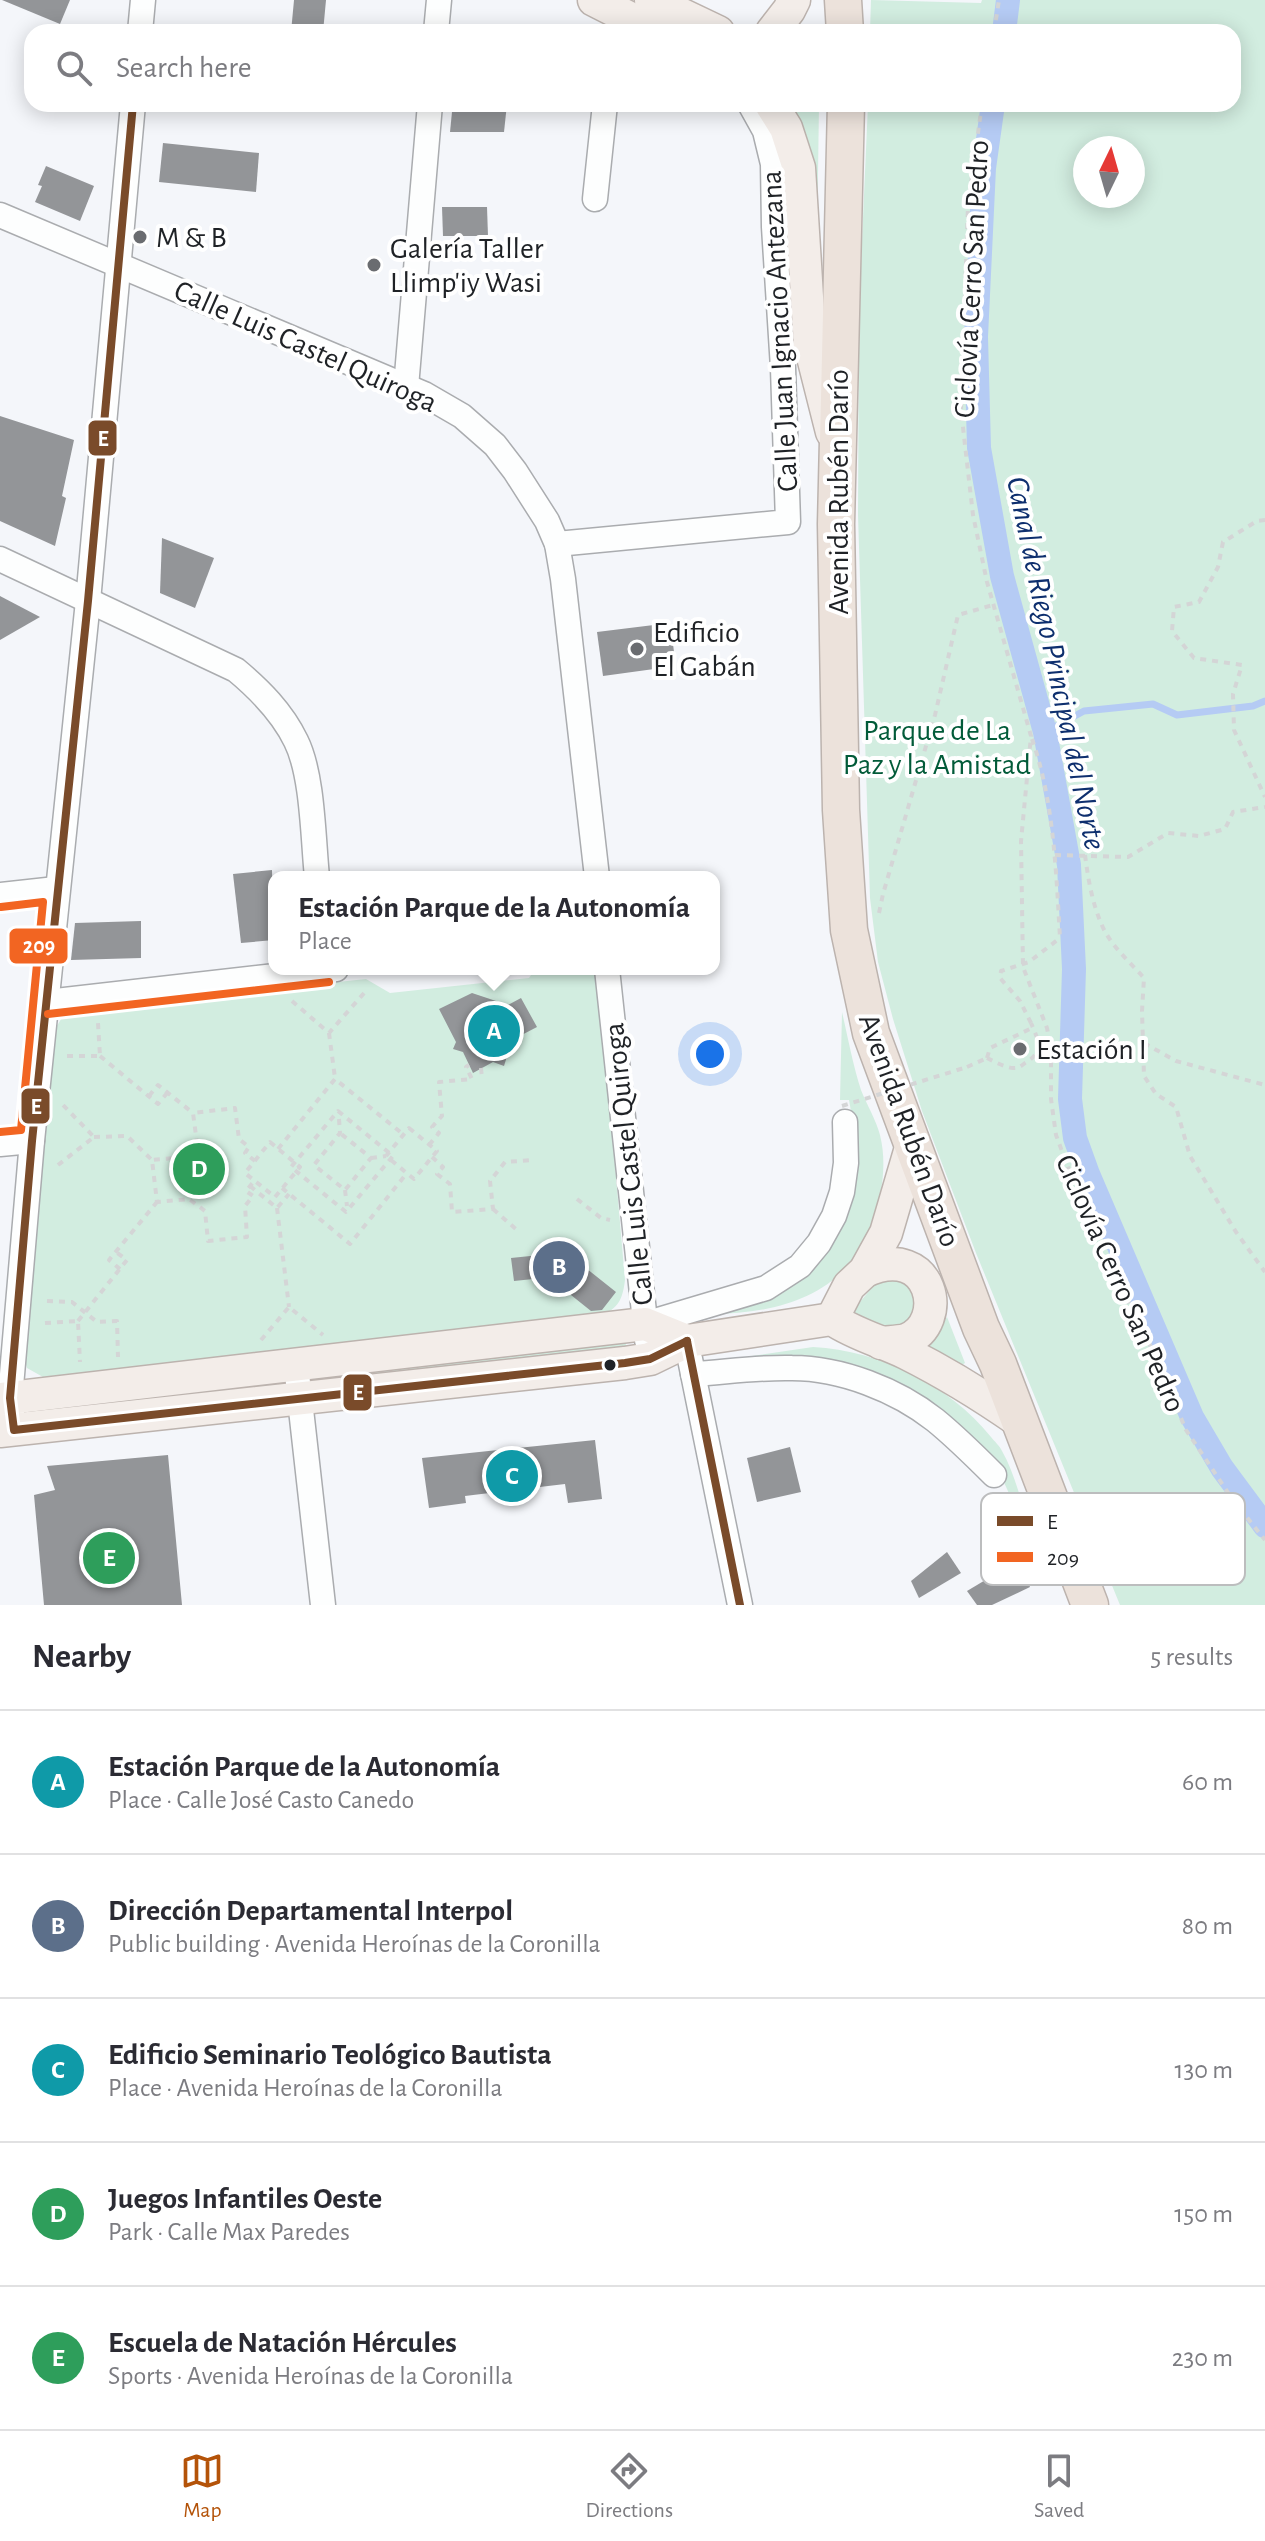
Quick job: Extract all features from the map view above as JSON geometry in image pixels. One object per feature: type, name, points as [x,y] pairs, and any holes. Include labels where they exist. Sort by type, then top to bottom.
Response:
[{"type":"highway","points":[[843,0],[844,24]]},
{"type":"highway","name":"Avenida Rubén Darío","points":[[846,112],[836,449],[841,810],[849,930],[871,1033],[981,1328],[1047,1493]]},
{"type":"highway","name":"Avenida Rubén Darío","points":[[1082,1585],[1090,1605]]},
{"type":"main road","points":[[651,0],[701,24]]},
{"type":"main road","points":[[778,24],[794,0]]},
{"type":"main road","points":[[607,14],[635,24]]},
{"type":"main road","points":[[776,112],[786,128],[799,168],[810,345],[836,449]]},
{"type":"main road","points":[[832,1319],[849,1286],[865,1271],[886,1233],[913,1141]]},
{"type":"main road","points":[[881,1343],[908,1339],[926,1322],[928,1291],[947,1233]]},
{"type":"main road","points":[[865,1271],[878,1265],[904,1264],[919,1273],[928,1291],[981,1328]]},
{"type":"main road","points":[[7,1431],[650,1359],[687,1341],[832,1319],[848,1330],[938,1370],[1019,1421]]},
{"type":"main road","points":[[5,1398],[645,1324],[687,1341]]},
{"type":"street","points":[[141,24],[143,0]]},
{"type":"street","points":[[437,24],[439,0]]},
{"type":"street","points":[[7,1431],[5,1398],[88,601],[132,112]]},
{"type":"street","points":[[406,387],[429,112]]},
{"type":"street","points":[[595,199],[604,112]]},
{"type":"street","name":"Calle Juan Ignacio Antezana","points":[[557,544],[788,522],[773,164],[765,131],[754,112]]},
{"type":"street","name":"Calle Luis Castel Quiroga","points":[[0,215],[424,394],[462,416],[495,445],[535,500],[557,544],[596,871]]},
{"type":"street","points":[[0,559],[236,670],[263,692],[297,743],[306,774],[316,871]]},
{"type":"street","points":[[0,895],[56,889]]},
{"type":"street","points":[[47,1002],[277,975]]},
{"type":"street","name":"Calle Luis Castel Quiroga","points":[[608,975],[650,1359]]},
{"type":"street","points":[[645,1324],[766,1288],[800,1266],[819,1243],[834,1216],[842,1192],[846,1163],[844,1114]]},
{"type":"street","points":[[0,1144],[32,1141]]},
{"type":"street","points":[[687,1341],[740,1605]]},
{"type":"street","points":[[296,1365],[323,1605]]},
{"type":"street","points":[[693,1374],[793,1368],[822,1371],[882,1389],[933,1418],[994,1475]]},
{"type":"path","points":[[995,24],[999,0]]},
{"type":"path","name":"Ciclovía Cerro San Pedro","points":[[981,112],[968,205],[961,410],[973,515],[993,605],[1031,736],[1021,841],[1023,967],[1047,1028],[1056,1135],[1088,1221],[1152,1349],[1186,1430],[1228,1493]]},
{"type":"path","points":[[1265,520],[1257,521],[1223,542],[1218,567],[1199,602],[1174,607],[1172,631],[1194,658],[1242,665],[1233,694],[1234,730],[1265,797]]},
{"type":"path","points":[[849,930],[877,923],[935,715],[958,615],[993,605]]},
{"type":"path","points":[[844,1114],[987,1058],[1012,1068],[1019,1067],[1039,1052],[1038,1038],[1020,1001],[1000,978],[1001,971],[1029,962],[1060,938],[1055,855],[1041,764],[1031,736]]},
{"type":"path","points":[[1055,855],[1128,857],[1168,833],[1199,836],[1225,829],[1233,812],[1265,807]]},
{"type":"path","points":[[1085,855],[1101,924],[1144,978],[1144,1076],[1156,1094],[1176,1107],[1190,1156],[1236,1232],[1265,1272]]},
{"type":"path","points":[[329,1033],[365,992]]},
{"type":"path","points":[[292,1001],[329,1033],[335,1079],[404,1135]]},
{"type":"path","points":[[98,1023],[100,1056]]},
{"type":"path","points":[[987,1058],[990,1048],[1032,1025]]},
{"type":"path","points":[[1144,1043],[1176,1061],[1265,1085]]},
{"type":"path","points":[[67,1056],[100,1056],[158,1104],[168,1092]]},
{"type":"path","points":[[429,1145],[439,1133],[432,1127],[442,1116],[439,1082],[472,1079],[466,1067],[469,1065]]},
{"type":"path","points":[[481,1068],[482,1078]]},
{"type":"path","points":[[278,1149],[335,1079]]},
{"type":"path","points":[[149,1096],[158,1085],[193,1113],[197,1143],[184,1157],[152,1160]]},
{"type":"path","points":[[63,1105],[94,1137]]},
{"type":"path","points":[[193,1113],[235,1108],[239,1139],[249,1147],[245,1153],[255,1161]]},
{"type":"path","points":[[429,1145],[409,1128],[404,1135],[388,1156],[346,1212],[297,1167],[278,1149],[270,1142],[245,1173],[275,1197],[282,1188],[297,1167],[338,1111],[388,1156],[414,1179],[437,1151],[429,1145]]},
{"type":"path","points":[[297,1167],[314,1165],[340,1133],[339,1119]]},
{"type":"path","points":[[340,1133],[371,1158]]},
{"type":"path","points":[[58,1165],[94,1137],[127,1136],[152,1160],[157,1202]]},
{"type":"path","points":[[345,1190],[371,1158],[388,1156]]},
{"type":"path","points":[[432,1157],[443,1167],[437,1174],[450,1184],[452,1212],[493,1209]]},
{"type":"path","points":[[518,1231],[493,1209],[490,1181],[505,1162],[533,1160]]},
{"type":"path","points":[[314,1165],[345,1190],[347,1206]]},
{"type":"path","points":[[282,1188],[350,1244],[407,1173]]},
{"type":"path","points":[[120,1269],[109,1260],[157,1202],[189,1199],[205,1211],[208,1241],[247,1237],[245,1206],[253,1196],[246,1191],[255,1180]]},
{"type":"path","points":[[250,1186],[277,1208],[289,1307],[323,1335]]},
{"type":"path","points":[[277,1208],[289,1194]]},
{"type":"path","points":[[577,1199],[601,1218],[616,1222]]},
{"type":"path","points":[[80,1362],[78,1321],[127,1260],[116,1252]]},
{"type":"path","points":[[47,1301],[72,1302],[97,1322],[117,1321],[118,1358]]},
{"type":"path","points":[[259,1342],[289,1307]]},
{"type":"path","points":[[45,1323],[78,1321]]},
{"type":"path","name":"Ciclovía Cerro San Pedro","points":[[1245,1514],[1265,1540]]},
{"type":"green space","name":"Parque de La Paz y la Amistad","points":[[871,0],[981,3],[982,0],[1265,0],[1265,1605],[1120,1605],[1112,1585],[1245,1585],[1245,1493],[1074,1493],[922,1111],[878,962],[870,898],[858,515],[859,310],[868,112],[1241,112],[1241,24],[870,24]]},
{"type":"green space","points":[[785,112],[819,112],[816,314]]},
{"type":"green space","points":[[531,975],[596,975],[599,982],[625,1280],[622,1296],[614,1308],[604,1314],[43,1377],[27,1368],[23,1355],[55,1029],[63,1016],[70,1011],[366,979],[390,993],[529,978]]},
{"type":"green space","points":[[842,1012],[858,1081],[878,1129],[883,1150],[881,1188],[872,1227],[858,1253],[841,1274],[819,1290],[767,1309],[707,1314],[766,1298],[797,1282],[824,1254],[840,1229],[854,1194],[857,1159],[849,1100],[840,1100]]},
{"type":"green space","points":[[881,1277],[918,1284],[911,1324],[889,1328],[857,1318],[854,1309]]},
{"type":"green space","points":[[947,1317],[965,1363],[960,1366],[923,1346],[937,1334]]},
{"type":"green space","points":[[625,1340],[627,1351],[314,1384],[313,1374]]},
{"type":"green space","points":[[813,1347],[863,1355],[911,1374],[934,1386],[974,1418],[1001,1449],[1019,1493],[1009,1493],[1002,1478],[893,1385],[726,1364],[738,1358]]},
{"type":"building","points":[[2,0],[70,0],[60,24]]},
{"type":"building","points":[[294,0],[326,0],[324,24],[292,24]]},
{"type":"building","points":[[452,112],[506,112],[504,132],[450,132]]},
{"type":"building","points":[[163,143],[259,153],[256,192],[159,182]]},
{"type":"building","points":[[46,166],[94,186],[80,221],[35,202]]},
{"type":"building","points":[[442,207],[487,207],[488,236],[443,236]]},
{"type":"building","points":[[0,416],[74,440],[55,546],[0,521]]},
{"type":"building","points":[[162,538],[214,558],[195,608],[160,593]]},
{"type":"building","points":[[0,596],[40,617],[0,640]]},
{"type":"building","name":"Edificio El Gabán","points":[[670,623],[676,666],[603,676],[597,632]]},
{"type":"building","points":[[272,870],[268,871],[268,941],[241,943],[233,874]]},
{"type":"building","points":[[141,921],[141,958],[71,960],[75,923]]},
{"type":"building","points":[[472,993],[508,1005],[521,998],[537,1027],[512,1040],[504,1066],[493,1062],[473,1073],[463,1052],[453,1049],[456,1042],[439,1009]]},
{"type":"building","points":[[575,1242],[577,1261],[616,1292],[602,1310],[591,1311],[556,1283],[544,1285],[543,1278],[514,1281],[511,1258],[540,1255],[539,1247]]},
{"type":"building","points":[[595,1440],[602,1499],[568,1503],[565,1484],[465,1496],[466,1503],[429,1508],[422,1458]]},
{"type":"building","points":[[790,1447],[801,1492],[757,1502],[747,1458]]},
{"type":"building","points":[[168,1455],[182,1605],[44,1605],[34,1495],[55,1490],[47,1466]]},
{"type":"building","points":[[947,1552],[961,1573],[919,1598],[911,1581]]},
{"type":"building","points":[[981,1583],[1030,1587],[992,1605],[977,1605],[967,1591]]},
{"type":"waterway","name":"Canal de Riego Principal del Norte","points":[[1005,24],[1008,0]]},
{"type":"waterway","name":"Canal de Riego Principal del Norte","points":[[992,112],[984,168],[976,337],[979,448],[1002,576],[1045,732],[1069,865],[1074,969],[1070,1099],[1075,1138],[1192,1417],[1241,1493]]},
{"type":"waterway","points":[[1045,732],[1084,711],[1153,704],[1177,715],[1253,706],[1265,701]]},
{"type":"waterway","name":"Canal de Riego Principal del Norte","points":[[1245,1499],[1265,1526]]},
{"type":"transit line","name":"E","points":[[132,112],[88,601],[32,1141],[10,1398],[14,1430],[625,1363],[650,1359],[687,1341]]},
{"type":"transit line","name":"209","points":[[0,1132],[21,1130],[43,902],[1,907]]},
{"type":"transit line","name":"209","points":[[48,1014],[329,982]]},
{"type":"transit line","name":"E","points":[[687,1341],[740,1605]]},
{"type":"place","name":"M & B","points":[[140,237]]},
{"type":"place","name":"Galería Taller Llimp'iy Wasi","points":[[374,265]]},
{"type":"place","name":"Edificio El Gabán","points":[[637,649]]},
{"type":"place","name":"Estación Parque de la Autonomía","points":[[494,1031]]},
{"type":"place","name":"Estación I","points":[[1020,1049]]},
{"type":"place","name":"Juegos Infantiles Oeste","points":[[199,1169]]},
{"type":"place","name":"Dirección Departamental Interpol","points":[[559,1267]]},
{"type":"place","name":"Edificio Seminario Teológico Bautista","points":[[512,1476]]},
{"type":"place","name":"Escuela de Natación Hércules","points":[[109,1558]]}]
